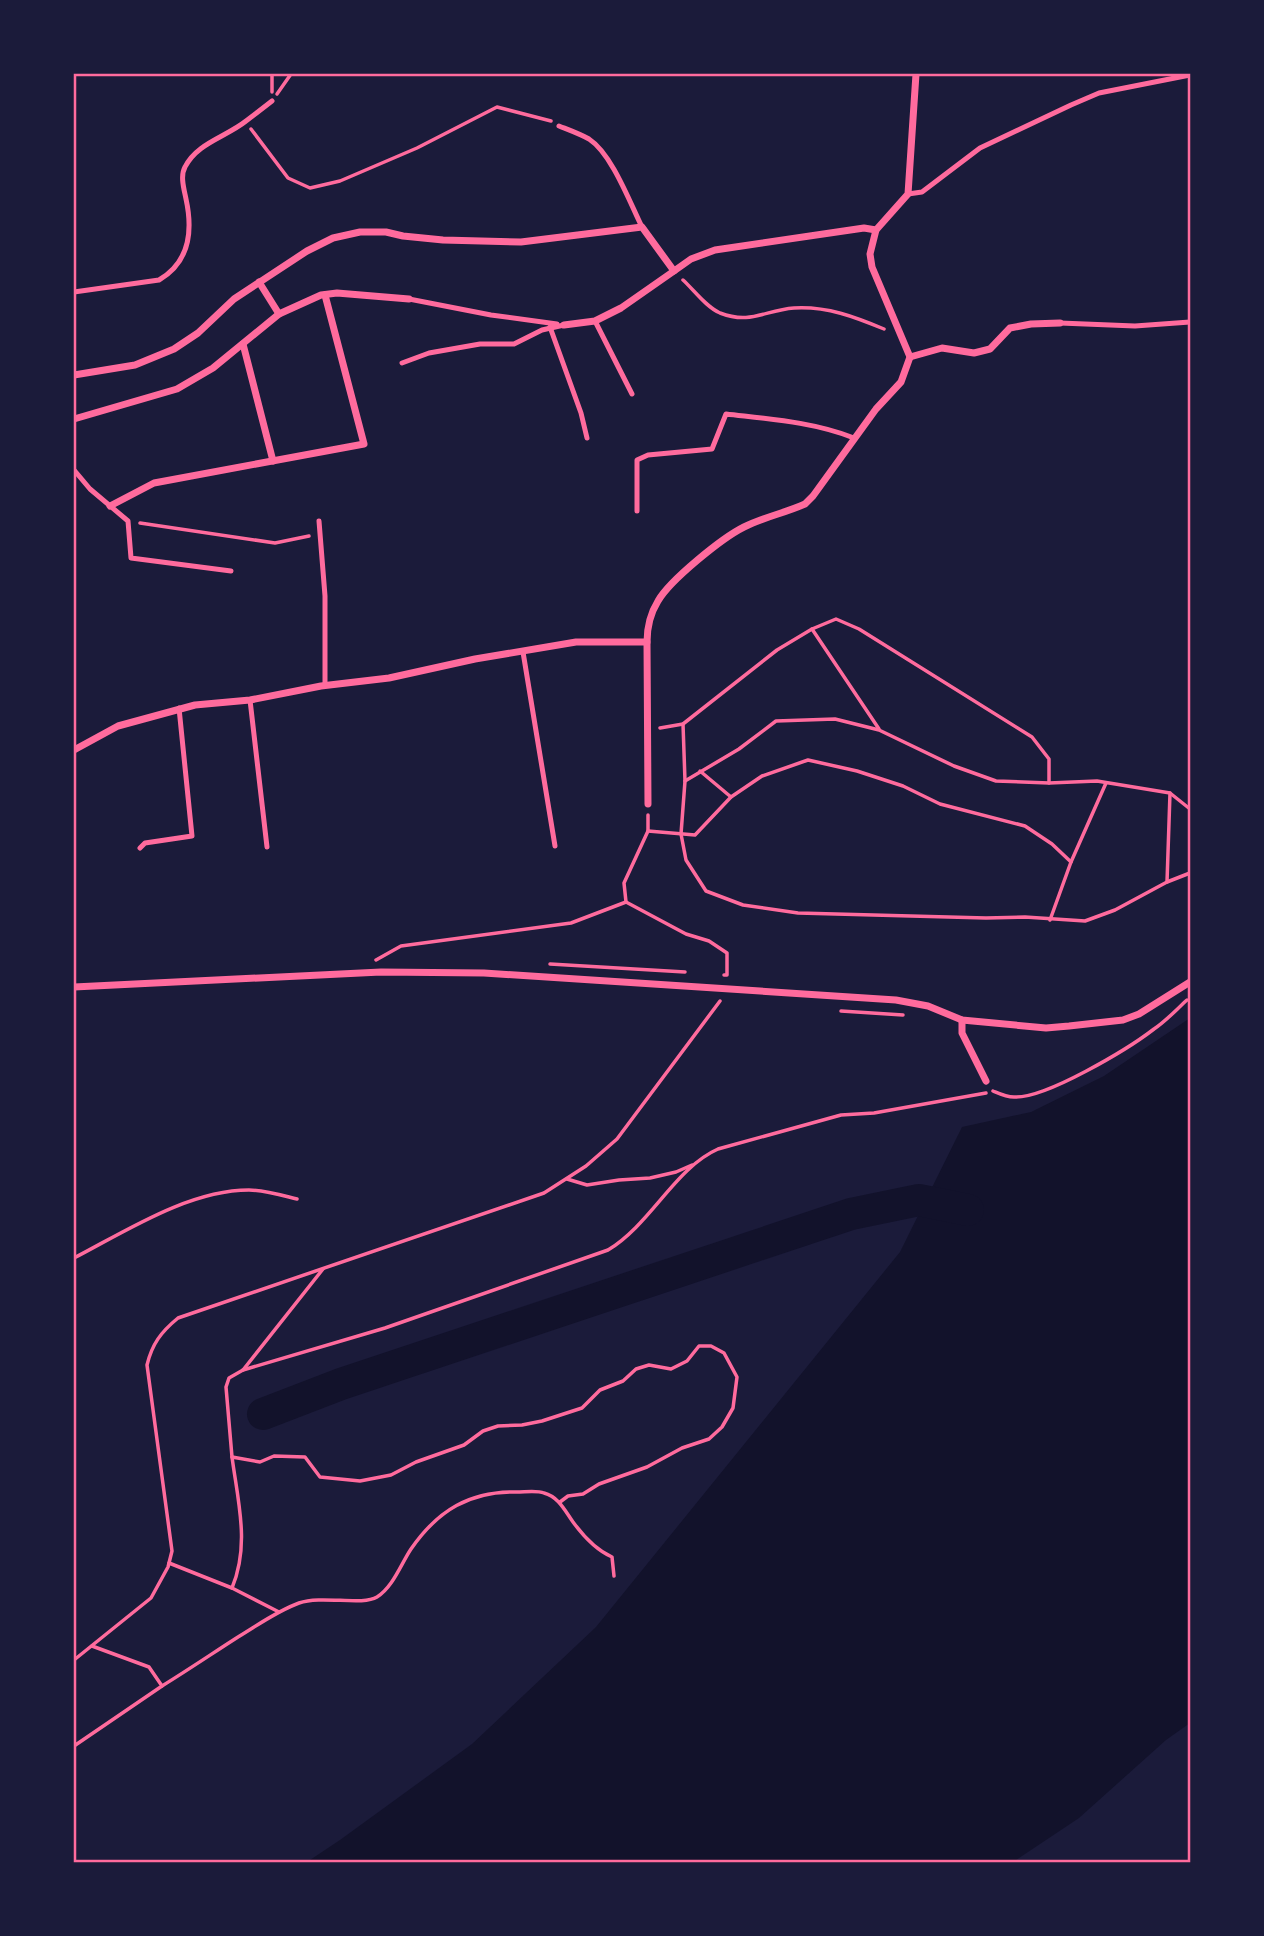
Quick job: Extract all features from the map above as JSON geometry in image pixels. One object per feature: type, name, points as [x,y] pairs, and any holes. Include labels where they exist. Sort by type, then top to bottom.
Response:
[{"type":"street","points":[[648,804],[647,628],[659,598],[697,562],[741,528],[805,504],[854,438],[901,382],[910,357],[872,267],[870,254],[876,230],[908,194],[916,74]]},
{"type":"street","points":[[74,375],[135,365],[174,349],[198,333],[234,299],[307,251],[333,238],[360,232],[443,240],[521,242],[642,227],[674,271]]},
{"type":"street","points":[[564,325],[596,321],[621,308],[691,259],[715,250],[864,228],[876,230]]},
{"type":"street","points":[[259,282],[279,314]]},
{"type":"street","points":[[74,419],[177,389],[213,368],[279,314],[325,295],[337,293],[408,299]]},
{"type":"street","points":[[110,506],[154,483],[364,444],[325,295]]},
{"type":"street","points":[[910,357],[942,348],[974,353],[990,349],[1010,328],[1060,323]]},
{"type":"street","points":[[243,344],[273,461]]},
{"type":"street","points":[[74,750],[118,726],[179,708],[250,700],[326,685],[389,678],[475,659],[576,642],[647,642]]},
{"type":"street","points":[[74,987],[361,973],[484,974],[896,1000],[928,1006],[962,1020],[1046,1028],[1123,1020],[1139,1014],[1191,982]]},
{"type":"street","points":[[962,1020],[962,1033],[986,1081]]},
{"type":"lane","points":[[908,194],[922,191],[980,148],[1099,93],[1191,75]]},
{"type":"lane","points":[[74,292],[140,284],[159,280],[169,274],[177,264],[189,237],[190,216],[182,175],[184,167],[203,146],[245,122],[272,101]]},
{"type":"lane","points":[[559,126],[590,140],[601,151],[615,172],[642,227]]},
{"type":"lane","points":[[408,299],[491,315],[564,325]]},
{"type":"lane","points":[[596,321],[632,394]]},
{"type":"lane","points":[[1060,323],[1135,326],[1191,322]]},
{"type":"lane","points":[[402,363],[429,353],[480,344],[514,344],[550,327],[564,325]]},
{"type":"lane","points":[[550,327],[581,413],[587,438]]},
{"type":"lane","points":[[637,511],[637,460],[648,455],[712,449],[726,414],[836,430],[854,438]]},
{"type":"lane","points":[[74,470],[90,489],[128,521],[131,558],[231,571]]},
{"type":"lane","points":[[319,522],[325,596],[326,685]]},
{"type":"lane","points":[[523,652],[555,846]]},
{"type":"lane","points":[[250,700],[267,847]]},
{"type":"lane","points":[[139,848],[145,843],[192,836],[179,708]]},
{"type":"path","points":[[272,74],[272,101]]},
{"type":"path","points":[[272,101],[291,74]]},
{"type":"path","points":[[245,122],[288,178],[310,188],[340,181],[417,148],[497,107],[559,126]]},
{"type":"path","points":[[674,271],[717,312],[741,319],[792,308],[820,309],[851,315],[902,337]]},
{"type":"path","points":[[128,521],[275,543],[320,534]]},
{"type":"path","points":[[648,730],[683,724],[776,650],[812,629],[836,619],[859,629],[1032,737],[1049,759],[1049,783]]},
{"type":"path","points":[[812,629],[879,730]]},
{"type":"path","points":[[685,780],[739,749],[776,721],[835,719],[879,730],[954,766],[996,781],[1106,783],[1170,793],[1191,809]]},
{"type":"path","points":[[683,724],[685,780],[681,834],[687,860],[706,891],[743,905],[798,913],[1025,917],[1085,921],[1115,910],[1167,882],[1191,873]]},
{"type":"path","points":[[648,831],[695,835],[731,797],[762,776],[808,760],[858,771],[903,786],[940,804],[1025,826],[1052,844],[1071,862]]},
{"type":"path","points":[[700,771],[731,797]]},
{"type":"path","points":[[1050,920],[1071,862],[1106,783]]},
{"type":"path","points":[[1167,882],[1170,793]]},
{"type":"path","points":[[626,902],[624,883],[648,831],[648,804]]},
{"type":"path","points":[[361,973],[376,960],[401,946],[571,923],[626,902],[686,934],[709,941],[727,953],[727,975]]},
{"type":"path","points":[[232,1588],[242,1553],[242,1523],[232,1457],[226,1387],[229,1378],[243,1370],[385,1328],[608,1251],[623,1241],[650,1214],[694,1164],[718,1149],[841,1115],[874,1113],[985,1094],[991,1089],[1001,1095],[1015,1098],[1040,1093],[1109,1059],[1142,1039],[1191,996]]},
{"type":"path","points":[[74,1660],[151,1598],[169,1563],[172,1550],[147,1366],[151,1349],[161,1332],[177,1318],[544,1193],[586,1166],[617,1139],[720,1001]]},
{"type":"path","points":[[566,1179],[587,1185],[650,1178],[676,1172],[694,1164]]},
{"type":"path","points":[[74,1258],[159,1214],[210,1194],[249,1190],[297,1199]]},
{"type":"path","points":[[243,1370],[324,1268]]},
{"type":"path","points":[[232,1457],[260,1462],[274,1456],[305,1457],[320,1477],[374,1480],[453,1450],[498,1426],[522,1426],[582,1408],[600,1390],[623,1381],[636,1369],[649,1365],[671,1369],[687,1361],[699,1346],[711,1346],[724,1353],[737,1377],[733,1408],[722,1427],[709,1440],[682,1448],[647,1467],[599,1484],[583,1494],[568,1496],[560,1502]]},
{"type":"path","points":[[74,1746],[278,1612],[302,1602],[315,1600],[375,1598],[383,1592],[412,1546],[439,1517],[457,1504],[478,1496],[497,1491],[544,1492],[560,1502],[572,1521],[599,1551],[612,1557],[614,1576]]},
{"type":"path","points":[[169,1563],[232,1588],[278,1612]]},
{"type":"path","points":[[91,1646],[149,1667],[162,1686]]},
{"type":"shaded area","points":[[1190,1018],[1190,1723],[1166,1740],[1079,1818],[1013,1862],[307,1862],[472,1744],[596,1627],[900,1252],[962,1127],[1031,1112],[1104,1076]]},
{"type":"waterway","points":[[263,1414],[341,1384],[851,1214],[919,1200],[968,1210]]}]
